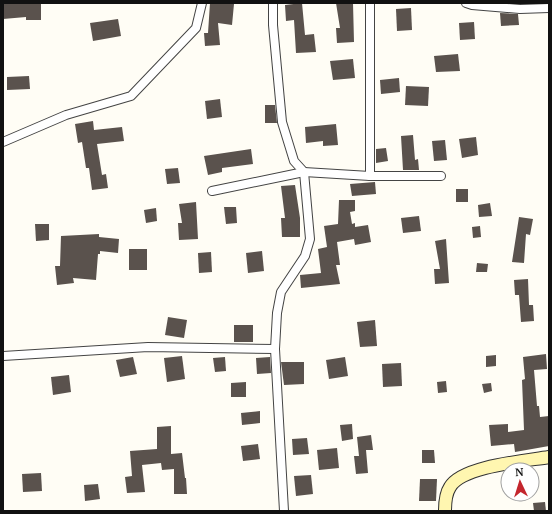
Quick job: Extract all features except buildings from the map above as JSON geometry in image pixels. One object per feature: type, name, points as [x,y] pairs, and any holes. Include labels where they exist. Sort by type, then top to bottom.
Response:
[{"type":"main road","points":[[444,511],[450,487],[460,477],[511,463],[549,457]]},
{"type":"street","points":[[3,142],[66,115],[131,96],[196,28],[202,3]]},
{"type":"street","points":[[272,3],[282,122],[294,161],[304,172],[310,239],[305,256],[282,292],[277,313],[275,349],[284,511]]},
{"type":"street","points":[[370,3],[370,176]]},
{"type":"street","points":[[466,3],[472,5],[520,9],[549,8]]},
{"type":"street","points":[[212,191],[304,172],[370,176],[441,176]]},
{"type":"street","points":[[3,356],[148,347],[275,349]]}]
